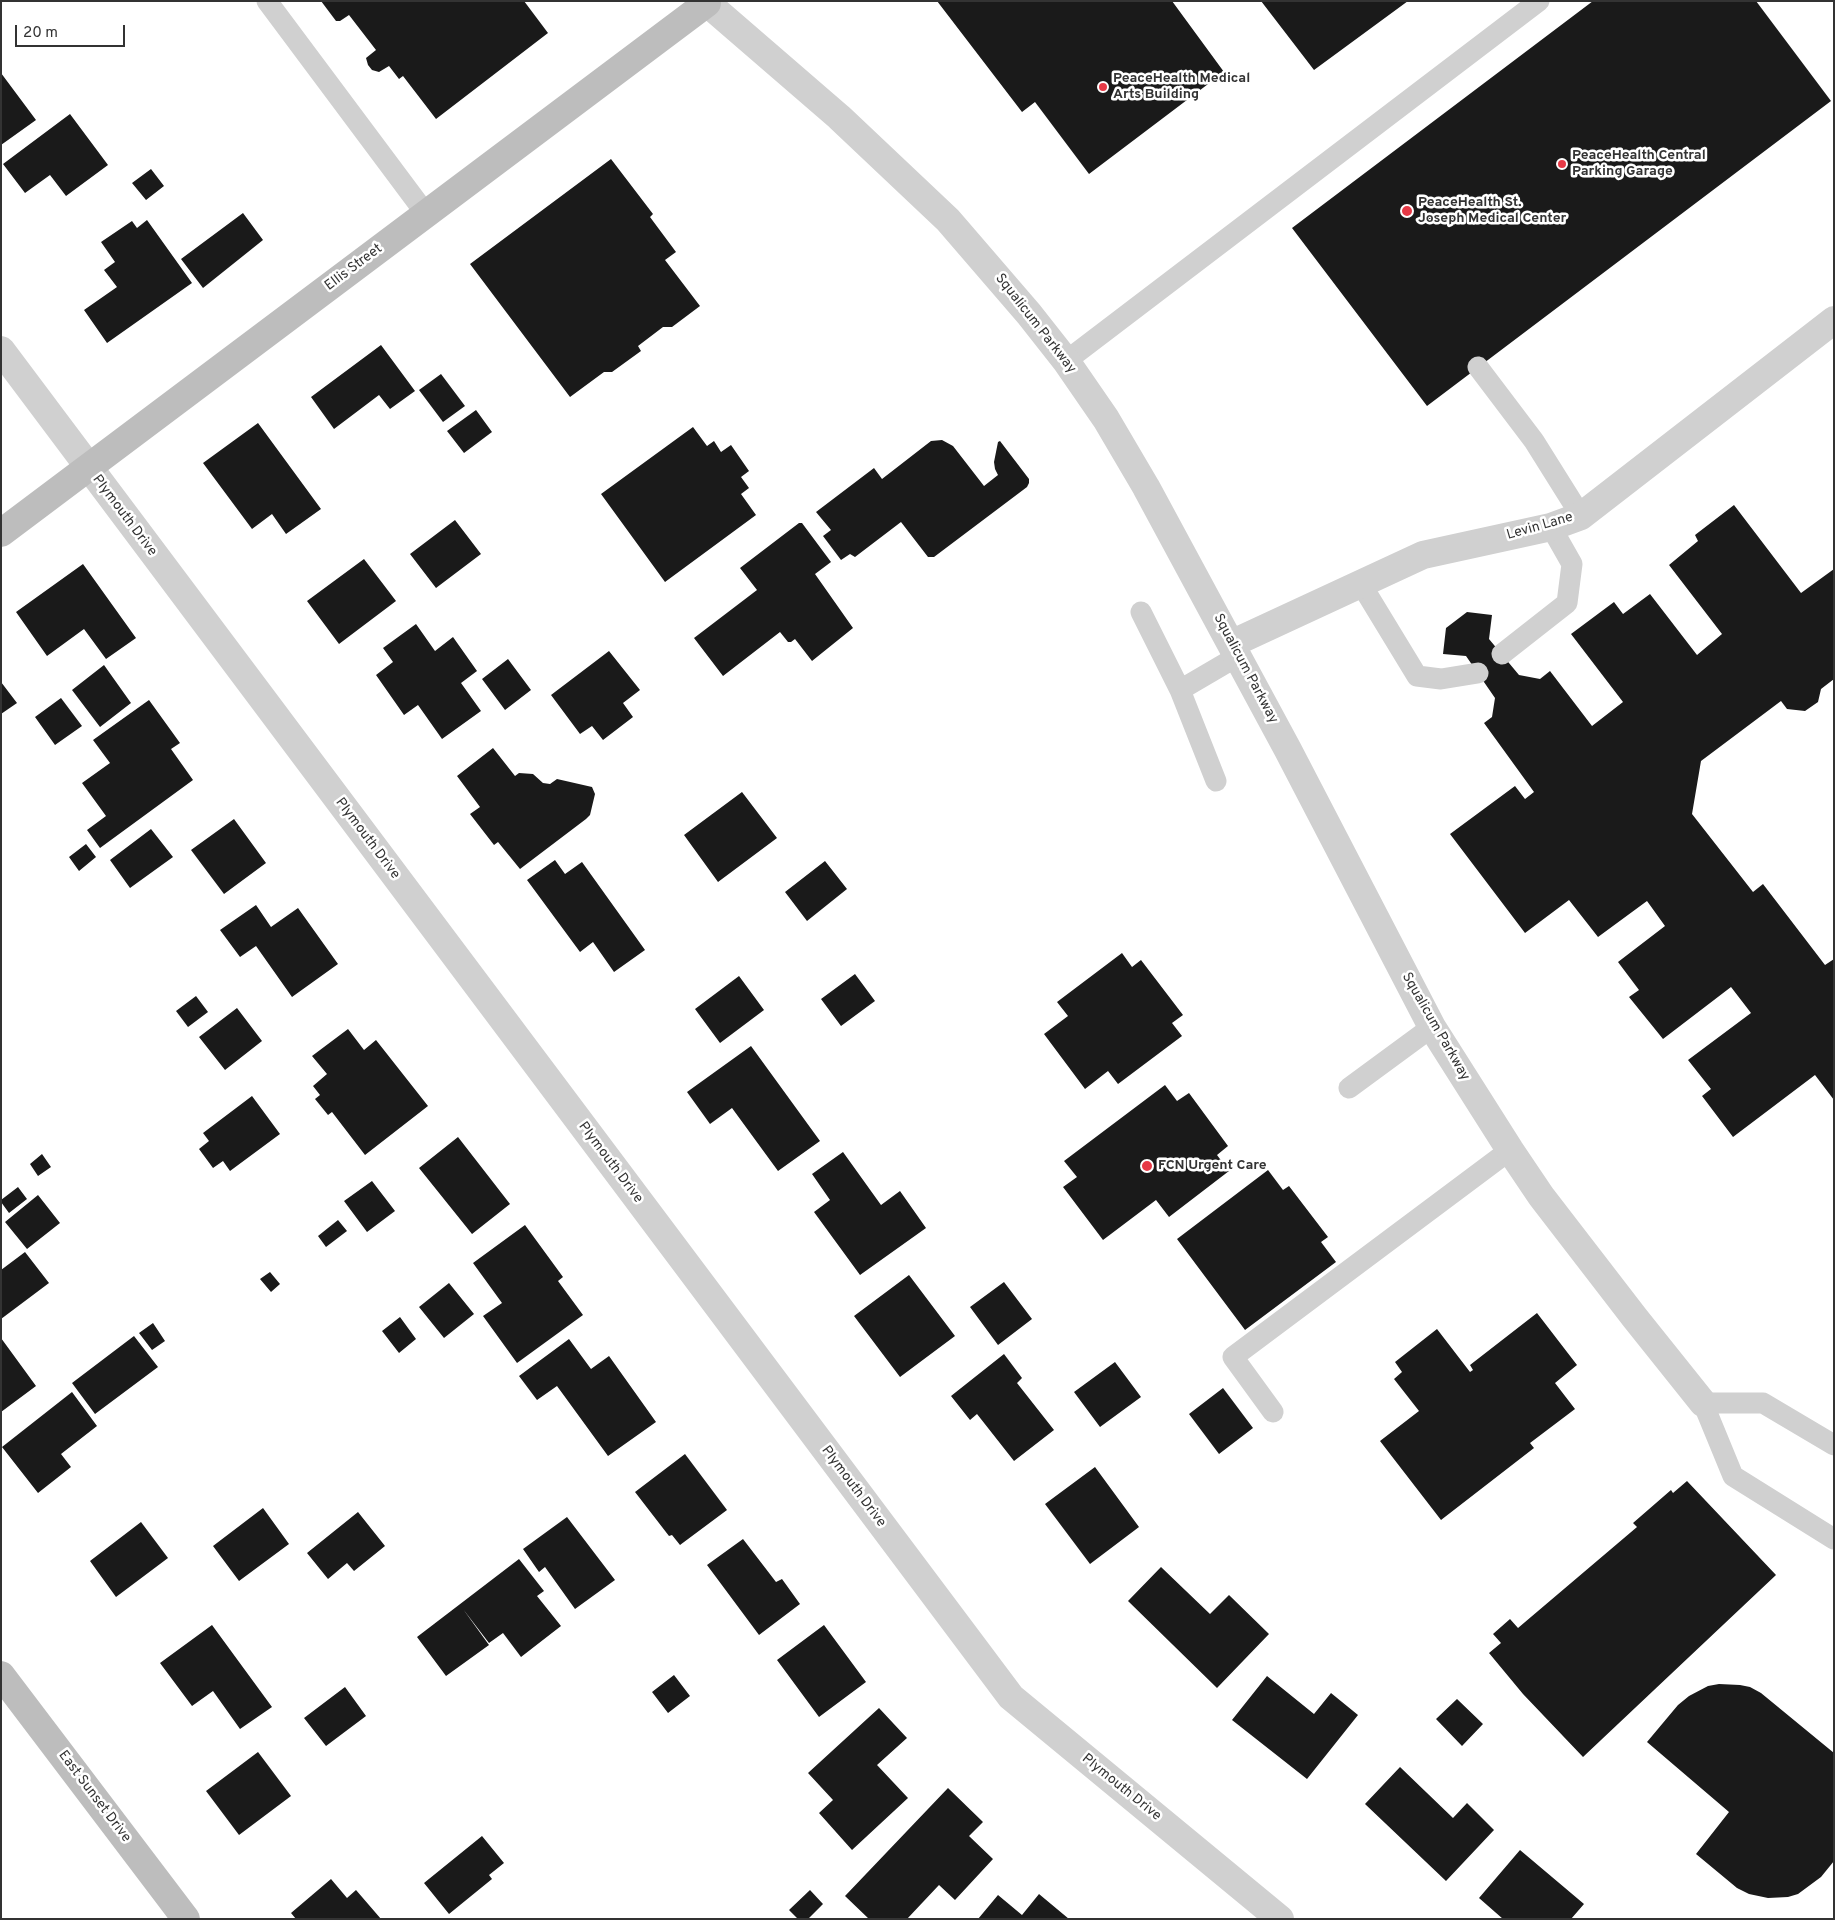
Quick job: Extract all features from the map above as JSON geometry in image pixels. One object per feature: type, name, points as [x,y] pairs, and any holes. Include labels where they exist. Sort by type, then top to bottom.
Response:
[{"type":"street","name":"Ellis Street","points":[[1,534],[707,2]]},
{"type":"street","name":"Squalicum Parkway","points":[[707,2],[839,117],[948,220],[1029,314],[1066,361],[1116,436],[1146,487],[1235,650],[1432,1027],[1510,1150],[1542,1196],[1623,1303],[1704,1403]]},
{"type":"street","name":"Levin Lane","points":[[1235,650],[1361,584],[1423,556],[1552,526],[1581,516],[1834,320]]},
{"type":"street","name":"Plymouth Drive","points":[[1,350],[1011,1697],[1280,1919]]},
{"type":"street","name":"East Sunset Drive","points":[[1,1675],[186,1919]]},
{"type":"lane","points":[[267,1],[426,214]]},
{"type":"lane","points":[[1066,361],[1539,1]]},
{"type":"lane","points":[[1478,367],[1534,441],[1581,516]]},
{"type":"lane","points":[[1502,654],[1567,603],[1572,564],[1552,526]]},
{"type":"lane","points":[[1361,584],[1417,676],[1441,680],[1478,673]]},
{"type":"lane","points":[[1141,612],[1180,690],[1216,781]]},
{"type":"lane","points":[[1180,690],[1235,650]]},
{"type":"lane","points":[[1349,1088],[1432,1027]]},
{"type":"lane","points":[[1273,1412],[1233,1357],[1510,1150]]},
{"type":"lane","points":[[1834,1445],[1763,1403],[1704,1403],[1733,1476],[1834,1539]]},
{"type":"building","points":[[321,1],[524,1],[548,33],[436,119],[403,76],[399,79],[389,66],[379,72],[372,70],[366,58],[376,50],[349,15],[340,21],[336,21]]},
{"type":"building","name":"PeaceHealth Medical Arts Building","points":[[937,1],[1172,1],[1224,72],[1089,174],[1035,102],[1022,112]]},
{"type":"building","points":[[1261,1],[1408,1],[1314,70]]},
{"type":"building","name":"PeaceHealth Central Parking Garage","points":[[1593,1],[1756,1],[1831,101],[1427,406],[1292,228]]},
{"type":"building","points":[[1,73],[36,120],[1,145]]},
{"type":"building","points":[[70,114],[108,165],[66,196],[50,175],[25,193],[3,164]]},
{"type":"building","points":[[611,159],[653,214],[650,217],[676,252],[665,260],[700,306],[672,327],[663,327],[638,346],[641,351],[612,372],[604,372],[570,397],[470,264]]},
{"type":"building","points":[[151,169],[164,186],[146,200],[132,183]]},
{"type":"building","points":[[243,213],[263,240],[203,288],[181,259]]},
{"type":"building","points":[[147,220],[192,283],[107,343],[84,310],[117,287],[104,270],[115,262],[101,242],[132,221],[137,228]]},
{"type":"building","points":[[381,345],[415,391],[390,409],[379,395],[334,429],[311,397]]},
{"type":"building","points":[[441,374],[465,406],[443,422],[419,390]]},
{"type":"building","points":[[476,410],[492,432],[464,453],[447,431]]},
{"type":"building","points":[[258,423],[321,509],[286,534],[272,514],[252,529],[203,463]]},
{"type":"building","points":[[693,427],[707,446],[714,441],[721,452],[731,445],[749,471],[741,477],[749,488],[741,494],[756,515],[665,582],[601,494]]},
{"type":"building","points":[[942,440],[953,446],[984,486],[998,475],[994,462],[998,442],[1000,441],[1029,479],[1027,487],[934,557],[928,557],[901,522],[855,557],[850,554],[841,560],[823,536],[831,530],[816,512],[874,468],[882,479],[931,441]]},
{"type":"building","points":[[1734,505],[1801,593],[1834,569],[1834,679],[1821,689],[1818,702],[1805,711],[1787,709],[1781,701],[1701,761],[1692,814],[1753,892],[1763,884],[1825,965],[1834,959],[1834,1100],[1815,1075],[1733,1137],[1702,1096],[1711,1089],[1688,1060],[1751,1013],[1731,987],[1663,1039],[1629,997],[1639,990],[1618,962],[1665,926],[1647,901],[1598,937],[1569,900],[1525,933],[1450,834],[1515,786],[1525,799],[1534,792],[1484,723],[1492,717],[1495,698],[1466,656],[1443,654],[1446,628],[1467,612],[1492,615],[1489,639],[1519,675],[1540,679],[1550,671],[1592,726],[1623,702],[1571,634],[1614,602],[1623,614],[1650,594],[1697,655],[1722,634],[1669,565],[1698,541],[1695,535]]},
{"type":"building","points":[[455,520],[481,554],[436,588],[410,554]]},
{"type":"building","points":[[799,523],[802,523],[831,562],[815,574],[853,628],[812,661],[795,639],[788,642],[780,632],[723,676],[694,638],[757,590],[740,568]]},
{"type":"building","points":[[364,559],[396,601],[339,644],[307,601]]},
{"type":"building","points":[[83,564],[136,638],[106,659],[84,629],[47,656],[16,612]]},
{"type":"building","points":[[416,624],[435,651],[453,637],[477,671],[461,683],[481,711],[442,739],[418,705],[404,715],[376,675],[393,662],[383,648]]},
{"type":"building","points":[[609,651],[640,690],[623,703],[633,717],[603,740],[592,726],[580,734],[551,695]]},
{"type":"building","points":[[508,659],[531,690],[505,710],[482,679]]},
{"type":"building","points":[[104,665],[131,703],[100,727],[72,690]]},
{"type":"building","points":[[1,682],[17,703],[1,714]]},
{"type":"building","points":[[61,698],[82,726],[55,745],[35,717]]},
{"type":"building","points":[[149,700],[180,743],[171,749],[193,780],[100,848],[87,830],[106,816],[82,783],[110,763],[93,740]]},
{"type":"building","points":[[493,748],[515,776],[519,773],[533,774],[543,783],[550,784],[557,779],[592,787],[595,794],[590,815],[586,819],[520,869],[498,842],[494,845],[470,814],[480,807],[457,776]]},
{"type":"building","points":[[742,792],[777,838],[718,882],[684,835]]},
{"type":"building","points":[[234,819],[266,863],[224,894],[191,850]]},
{"type":"building","points":[[151,829],[173,857],[130,888],[110,860]]},
{"type":"building","points":[[86,844],[96,857],[79,871],[69,857]]},
{"type":"building","points":[[555,860],[565,874],[582,862],[645,950],[614,972],[593,942],[580,952],[527,880]]},
{"type":"building","points":[[825,861],[847,889],[807,921],[785,892]]},
{"type":"building","points":[[256,905],[271,927],[298,908],[338,964],[292,997],[256,946],[240,957],[220,930]]},
{"type":"building","points":[[1122,953],[1132,967],[1141,960],[1183,1015],[1172,1023],[1182,1036],[1118,1084],[1108,1071],[1085,1089],[1044,1034],[1068,1016],[1057,1002]]},
{"type":"building","points":[[855,974],[875,1001],[841,1026],[821,999]]},
{"type":"building","points":[[739,976],[764,1010],[720,1043],[695,1009]]},
{"type":"building","points":[[196,996],[208,1012],[188,1027],[176,1011]]},
{"type":"building","points":[[237,1008],[262,1041],[225,1070],[199,1037]]},
{"type":"building","points":[[348,1029],[364,1050],[376,1040],[428,1106],[365,1155],[332,1112],[328,1115],[315,1099],[320,1095],[313,1086],[327,1074],[312,1056]]},
{"type":"building","points":[[751,1046],[820,1141],[778,1171],[732,1108],[710,1124],[687,1092]]},
{"type":"building","name":"FCN Urgent Care","points":[[1165,1085],[1177,1101],[1189,1093],[1228,1146],[1217,1155],[1229,1171],[1169,1217],[1156,1200],[1103,1240],[1063,1187],[1077,1177],[1064,1161]]},
{"type":"building","points":[[252,1096],[280,1134],[230,1171],[223,1161],[213,1168],[199,1149],[209,1141],[203,1133]]},
{"type":"building","points":[[458,1137],[510,1204],[472,1234],[419,1168]]},
{"type":"building","points":[[843,1152],[881,1205],[900,1191],[926,1228],[860,1275],[814,1212],[830,1200],[812,1174]]},
{"type":"building","points":[[42,1154],[51,1167],[38,1176],[30,1164]]},
{"type":"building","points":[[1268,1170],[1283,1190],[1289,1186],[1328,1237],[1321,1242],[1336,1262],[1245,1330],[1177,1239]]},
{"type":"building","points":[[372,1181],[395,1211],[367,1232],[344,1201]]},
{"type":"building","points":[[18,1187],[27,1199],[9,1213],[1,1200]]},
{"type":"building","points":[[38,1195],[60,1223],[27,1249],[5,1222]]},
{"type":"building","points":[[338,1220],[347,1231],[326,1247],[318,1236]]},
{"type":"building","points":[[525,1225],[563,1277],[558,1281],[583,1315],[517,1363],[483,1316],[502,1303],[473,1263]]},
{"type":"building","points":[[25,1252],[49,1283],[1,1319],[1,1270]]},
{"type":"building","points":[[270,1272],[280,1284],[271,1292],[260,1279]]},
{"type":"building","points":[[909,1275],[955,1336],[900,1377],[854,1316]]},
{"type":"building","points":[[1004,1282],[1032,1319],[998,1345],[970,1307]]},
{"type":"building","points":[[449,1283],[474,1314],[444,1338],[419,1307]]},
{"type":"building","points":[[1537,1313],[1577,1365],[1555,1383],[1575,1409],[1530,1443],[1534,1448],[1441,1520],[1380,1441],[1419,1411],[1394,1379],[1402,1372],[1395,1362],[1437,1329],[1470,1372],[1473,1370],[1470,1365]]},
{"type":"building","points":[[400,1317],[416,1339],[399,1353],[382,1331]]},
{"type":"building","points":[[153,1323],[165,1341],[152,1350],[139,1333]]},
{"type":"building","points":[[134,1336],[158,1367],[95,1414],[72,1383]]},
{"type":"building","points":[[1,1338],[36,1386],[1,1412]]},
{"type":"building","points":[[569,1339],[591,1369],[609,1356],[656,1422],[608,1456],[557,1386],[537,1400],[519,1376]]},
{"type":"building","points":[[1004,1354],[1022,1378],[1017,1383],[1054,1430],[1014,1461],[977,1414],[970,1420],[951,1396]]},
{"type":"building","points":[[1115,1362],[1141,1397],[1100,1427],[1074,1392]]},
{"type":"building","points":[[1223,1388],[1253,1428],[1219,1454],[1189,1414]]},
{"type":"building","points":[[72,1392],[97,1426],[61,1454],[71,1467],[38,1493],[2,1447]]},
{"type":"building","points":[[685,1454],[727,1510],[680,1545],[672,1535],[669,1536],[635,1492]]},
{"type":"building","points":[[1095,1467],[1139,1527],[1090,1564],[1045,1504]]},
{"type":"building","points":[[1687,1481],[1776,1575],[1583,1757],[1523,1694],[1489,1653],[1501,1643],[1493,1634],[1510,1619],[1518,1628],[1637,1527],[1633,1523],[1671,1490],[1673,1493]]},
{"type":"building","points":[[263,1508],[289,1544],[239,1581],[213,1546]]},
{"type":"building","points":[[358,1512],[385,1546],[354,1571],[347,1563],[328,1579],[307,1553]]},
{"type":"building","points":[[567,1517],[615,1580],[575,1609],[545,1567],[539,1572],[523,1549]]},
{"type":"building","points":[[141,1522],[168,1558],[116,1597],[90,1561]]},
{"type":"building","points":[[743,1539],[776,1582],[782,1579],[800,1604],[759,1635],[707,1565]]},
{"type":"building","points":[[519,1559],[544,1591],[537,1596],[561,1626],[521,1657],[503,1633],[489,1643],[463,1609],[489,1645],[446,1676],[417,1637]]},
{"type":"building","points":[[1161,1567],[1210,1614],[1229,1595],[1269,1634],[1217,1688],[1128,1601]]},
{"type":"building","points":[[212,1625],[272,1707],[240,1729],[213,1691],[192,1706],[160,1663]]},
{"type":"building","points":[[824,1625],[866,1682],[819,1717],[777,1660]]},
{"type":"building","points":[[674,1675],[690,1696],[668,1713],[652,1692]]},
{"type":"building","points":[[1267,1676],[1314,1714],[1331,1693],[1358,1715],[1307,1779],[1232,1720]]},
{"type":"building","points":[[1719,1684],[1750,1687],[1761,1693],[1834,1753],[1834,1861],[1821,1877],[1798,1894],[1788,1897],[1768,1898],[1749,1894],[1737,1888],[1696,1854],[1729,1812],[1647,1742],[1678,1705],[1689,1696],[1708,1686]]},
{"type":"building","points":[[345,1687],[366,1716],[326,1746],[304,1718]]},
{"type":"building","points":[[1457,1699],[1483,1724],[1462,1746],[1436,1719]]},
{"type":"building","points":[[879,1708],[907,1738],[877,1765],[908,1798],[852,1850],[819,1813],[833,1800],[808,1773]]},
{"type":"building","points":[[258,1752],[291,1796],[239,1835],[206,1791]]},
{"type":"building","points":[[1400,1767],[1453,1818],[1467,1803],[1494,1830],[1446,1881],[1365,1804]]},
{"type":"building","points":[[948,1788],[983,1822],[969,1836],[993,1859],[955,1900],[939,1885],[907,1919],[869,1919],[845,1896]]},
{"type":"building","points":[[482,1836],[504,1863],[489,1875],[492,1879],[449,1914],[424,1883]]},
{"type":"building","points":[[1520,1850],[1584,1904],[1571,1919],[1503,1919],[1479,1898]]},
{"type":"building","points":[[331,1879],[347,1898],[356,1890],[381,1919],[296,1919],[291,1913]]},
{"type":"building","points":[[810,1890],[823,1904],[808,1919],[798,1919],[789,1910]]},
{"type":"building","points":[[1039,1894],[1069,1919],[978,1919],[998,1895],[1022,1915]]},
{"type":"place","name":"PeaceHealth Medical Arts Building","points":[[1103,87]]},
{"type":"place","name":"PeaceHealth Central Parking Garage","points":[[1562,164]]},
{"type":"place","name":"PeaceHealth St. Joseph Medical Center","points":[[1407,211]]},
{"type":"place","name":"FCN Urgent Care","points":[[1147,1166]]}]
